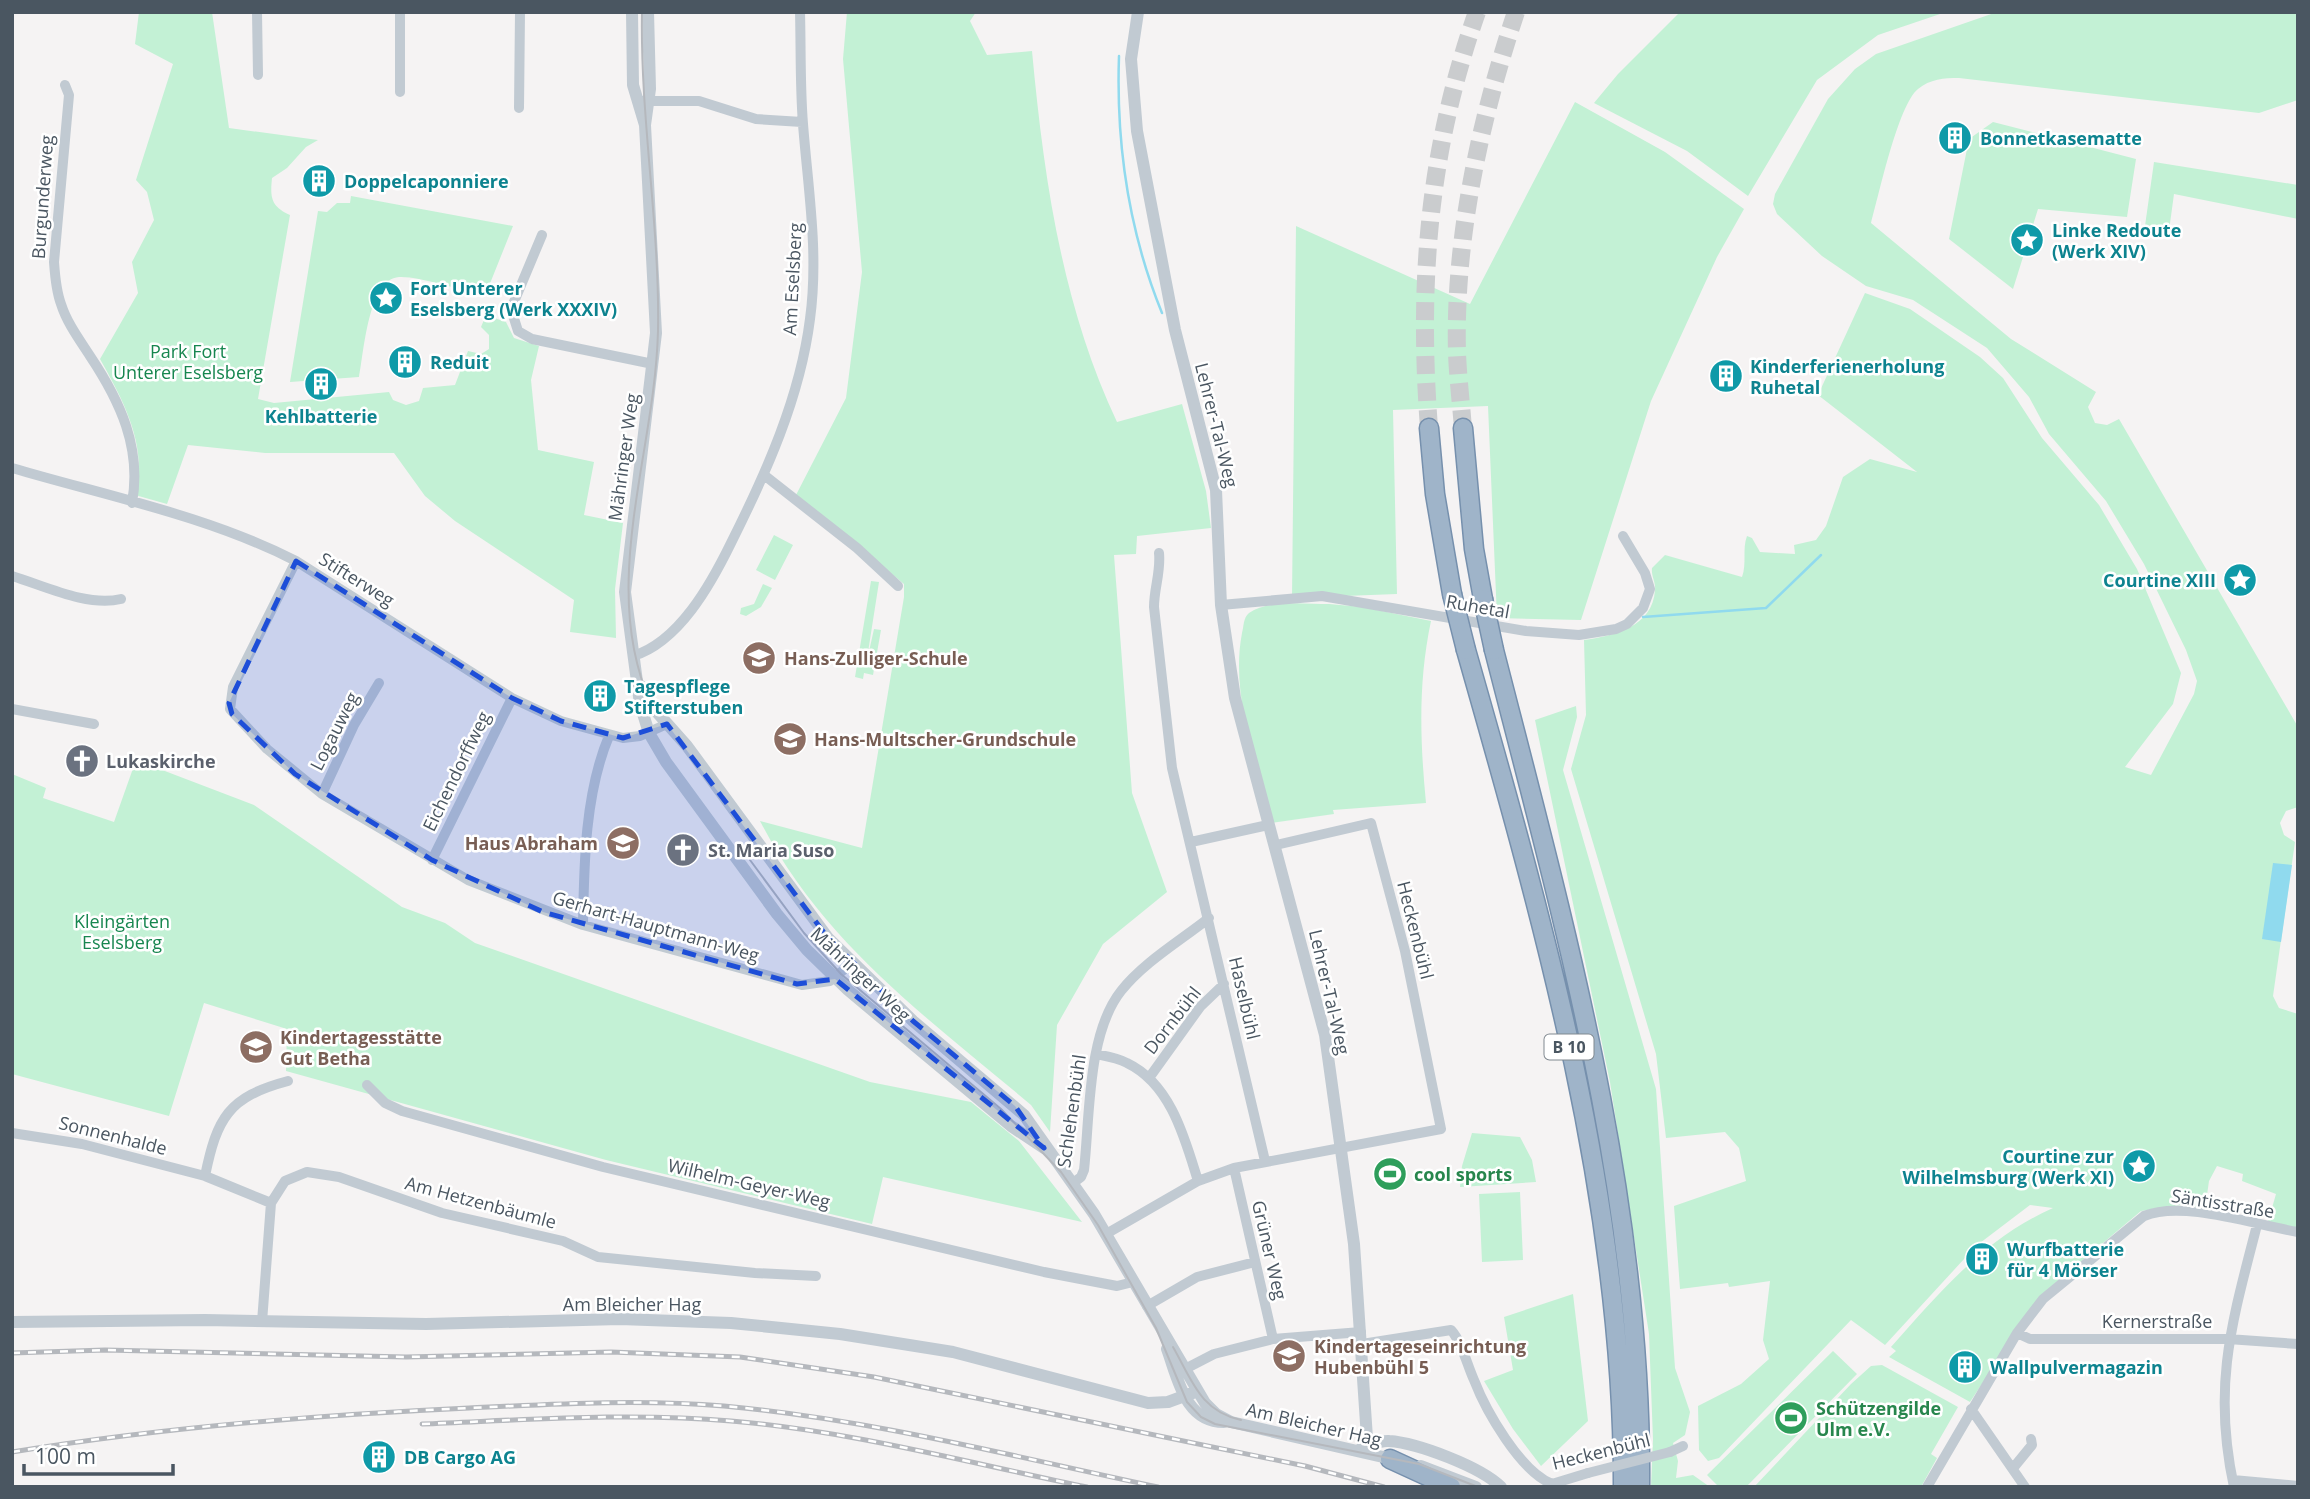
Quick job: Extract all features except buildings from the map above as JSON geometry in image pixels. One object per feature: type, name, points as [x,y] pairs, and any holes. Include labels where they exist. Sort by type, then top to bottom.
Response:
[{"type":"highway","name":"B 10","points":[[1429,428],[1435,494],[1452,594],[1533,886],[1584,1115],[1600,1212],[1615,1343],[1623,1487]]},
{"type":"highway","name":"B 10","points":[[1463,428],[1473,537],[1483,599],[1551,872],[1603,1109],[1619,1211],[1634,1340],[1640,1487]]},
{"type":"highway","points":[[1390,1459],[1451,1487]]},
{"type":"street","points":[[257,12],[258,75]]},
{"type":"street","points":[[400,12],[400,92]]},
{"type":"street","points":[[519,108],[520,12]]},
{"type":"street","name":"Mähringer Weg","points":[[632,12],[643,101],[656,299],[653,364],[627,559],[626,608],[641,709],[649,733],[666,762],[783,922],[835,978],[1011,1126],[1044,1147]]},
{"type":"street","name":"Mähringer Weg","points":[[643,101],[648,12]]},
{"type":"street","name":"Am Eselsberg","points":[[633,656],[661,641],[701,595],[723,559],[765,475],[793,396],[810,319],[814,225],[802,122],[800,12]]},
{"type":"street","name":"Lehrer-Tal-Weg","points":[[1138,12],[1131,59],[1137,131],[1175,330],[1216,490],[1221,605],[1235,698],[1325,1035],[1342,1148],[1362,1338],[1368,1449]]},
{"type":"street","name":"Burgunderweg","points":[[65,85],[69,95],[54,262],[56,284],[66,318],[113,394],[130,434],[136,482],[132,503]]},
{"type":"street","points":[[643,101],[699,101],[756,119],[802,122]]},
{"type":"street","points":[[542,235],[511,309],[518,331],[532,340],[653,364]]},
{"type":"street","name":"Stifterweg","points":[[12,467],[230,533],[296,561],[512,698],[561,721],[609,736],[635,737],[667,724]]},
{"type":"street","points":[[765,475],[857,548],[898,586]]},
{"type":"street","name":"Ruhetal","points":[[1221,605],[1322,596],[1526,631],[1579,635],[1603,632],[1616,629],[1636,617],[1650,589],[1645,573],[1623,536]]},
{"type":"street","name":"Haselbühl","points":[[1159,554],[1161,570],[1154,586],[1154,607],[1172,768],[1265,1161]]},
{"type":"street","name":"Gerhart-Hauptmann-Weg","points":[[296,561],[233,687],[230,709],[267,749],[322,794],[432,860],[507,897],[583,925],[797,984],[816,985],[835,978]]},
{"type":"street","points":[[12,576],[91,600],[106,603],[121,599]]},
{"type":"street","name":"Mähringer Weg","points":[[638,680],[654,710],[690,750],[807,912],[852,963],[912,1021],[1015,1106],[1073,1183],[1106,1234],[1185,1369],[1191,1394]]},
{"type":"street","name":"Logauweg","points":[[322,794],[354,725],[379,683]]},
{"type":"street","name":"Eichendorffweg","points":[[432,860],[512,698]]},
{"type":"street","points":[[12,709],[94,724]]},
{"type":"street","points":[[583,925],[584,867],[597,768],[609,736]]},
{"type":"street","name":"Heckenbühl","points":[[1276,845],[1371,823],[1405,951],[1441,1129],[1342,1148]]},
{"type":"street","points":[[1191,842],[1268,825]]},
{"type":"street","name":"Schlehenbühl","points":[[1073,1183],[1082,1177],[1084,1170],[1096,1054],[1120,993],[1138,974],[1209,918]]},
{"type":"street","points":[[835,978],[852,963]]},
{"type":"street","name":"Dornbühl","points":[[1149,1078],[1200,1007],[1224,984]]},
{"type":"street","points":[[1096,1054],[1127,1063],[1149,1078],[1167,1102],[1183,1132],[1198,1181]]},
{"type":"street","points":[[205,1176],[214,1135],[233,1107],[255,1093],[288,1081]]},
{"type":"street","name":"Wilhelm-Geyer-Weg","points":[[367,1085],[385,1103],[402,1111],[603,1167],[1044,1272],[1118,1286],[1133,1282]]},
{"type":"street","name":"Sonnenhalde","points":[[12,1133],[82,1144],[205,1176],[271,1203]]},
{"type":"street","points":[[1106,1234],[1198,1181],[1234,1168],[1342,1148]]},
{"type":"street","name":"Grüner Weg","points":[[1234,1168],[1273,1339]]},
{"type":"street","name":"Am Hetzenbäumle","points":[[271,1203],[280,1186],[290,1177],[317,1172],[442,1213],[563,1241],[598,1258],[816,1276]]},
{"type":"street","points":[[262,1322],[271,1203]]},
{"type":"street","name":"Säntisstraße","points":[[2017,1334],[2043,1299],[2144,1216],[2164,1210],[2189,1212],[2298,1232]]},
{"type":"street","points":[[2257,1225],[2228,1339],[2222,1410],[2234,1483],[2298,1486]]},
{"type":"street","points":[[1146,1306],[1196,1277],[1255,1262]]},
{"type":"street","name":"Am Bleicher Hag","points":[[12,1322],[426,1324],[620,1319],[731,1323],[840,1334],[953,1352],[1139,1402],[1164,1403],[1191,1394],[1193,1409],[1203,1418],[1368,1449],[1390,1459],[1431,1468],[1476,1487]]},
{"type":"street","name":"Mähringer Weg","points":[[1156,1323],[1191,1394]]},
{"type":"street","name":"Heckenbühl","points":[[1362,1338],[1451,1330],[1480,1397],[1513,1448],[1549,1483],[1670,1452],[1683,1446]]},
{"type":"street","points":[[1927,1487],[2017,1334]]},
{"type":"street","name":"Kernerstraße","points":[[2017,1334],[2030,1339],[2228,1339],[2298,1344]]},
{"type":"street","points":[[1185,1369],[1214,1354],[1273,1339],[1362,1338]]},
{"type":"street","points":[[1971,1409],[2014,1467],[2025,1487]]},
{"type":"street","points":[[2014,1467],[2032,1446],[2031,1438]]},
{"type":"street","name":"Am Bleicher Hag","points":[[1368,1449],[1387,1440],[1412,1446],[1470,1468],[1501,1487]]},
{"type":"highlighted area","points":[[296,561],[512,698],[561,721],[623,738],[667,724],[828,938],[913,1021],[1015,1106],[1044,1148],[835,979],[797,984],[543,912],[432,860],[295,774],[232,714],[229,703]]},
{"type":"green space","name":"Park Fort Unterer Eselsberg","points":[[139,12],[212,12],[229,128],[318,140],[306,147],[287,168],[272,178],[273,201],[290,215],[258,399],[274,403],[389,392],[393,400],[406,405],[419,401],[423,388],[455,385],[468,351],[481,354],[489,349],[489,335],[481,327],[486,315],[506,322],[514,338],[539,346],[531,380],[538,450],[594,462],[584,515],[623,523],[615,589],[616,638],[570,632],[574,600],[455,521],[425,496],[394,453],[265,453],[188,445],[167,504],[135,495],[139,459],[136,442],[125,407],[100,359],[138,293],[132,262],[154,220],[147,192],[136,180],[173,64],[135,44]]},
{"type":"green space","points":[[847,12],[976,12],[970,21],[987,55],[1032,51],[1043,147],[1058,241],[1082,333],[1098,378],[1117,422],[1182,404],[1206,491],[1211,528],[1137,536],[1136,554],[1114,555],[1132,793],[1167,892],[1103,944],[1057,1025],[1050,1132],[1031,1105],[917,1009],[846,942],[814,905],[760,821],[862,848],[904,597],[904,584],[796,495],[846,398],[862,272],[843,59]]},
{"type":"green space","points":[[1680,12],[1946,12],[1878,35],[1817,80],[1748,196],[1687,151],[1594,103],[1618,74]]},
{"type":"green space","points":[[1997,12],[2298,12],[2298,100],[2259,113],[1959,78],[1927,83],[1918,89],[1903,113],[1871,223],[2011,339],[2096,392],[2088,407],[2095,423],[2107,425],[2119,419],[2298,727],[2298,807],[2286,811],[2280,823],[2284,835],[2295,842],[2273,996],[2279,1008],[2298,1014],[2298,1229],[2268,1222],[2276,1194],[2242,1181],[2243,1174],[2217,1166],[2209,1181],[2205,1209],[2181,1205],[2141,1211],[2040,1296],[1970,1402],[1889,1357],[1896,1351],[1891,1347],[1965,1268],[2006,1235],[2053,1208],[2030,1205],[1976,1246],[1885,1345],[1851,1320],[1719,1458],[1708,1461],[1699,1450],[1698,1406],[1741,1384],[1769,1359],[1763,1340],[1770,1281],[1729,1287],[1728,1283],[1680,1289],[1674,1206],[1746,1181],[1739,1148],[1725,1132],[1666,1138],[1656,1054],[1571,769],[1586,715],[1584,640],[1619,632],[1639,621],[1647,613],[1653,603],[1655,590],[1652,568],[1665,555],[1742,577],[1747,536],[1752,538],[1760,552],[1795,554],[1794,545],[1816,540],[1826,526],[1843,477],[1870,459],[1917,472],[1818,395],[1865,293],[1910,309],[1980,357],[2003,378],[2042,438],[2099,505],[2137,569],[2181,673],[2173,704],[2125,767],[2151,775],[2194,694],[2197,681],[2186,650],[2144,564],[2106,501],[2049,434],[2029,397],[1987,348],[1913,300],[1866,286],[1822,256],[1777,214],[1773,204],[1775,194],[1828,99],[1855,69],[1876,54]]},
{"type":"green space","points":[[1575,102],[1665,152],[1744,209],[1717,257],[1651,401],[1581,620],[1497,618],[1488,406],[1393,410],[1397,594],[1292,598],[1296,226],[1470,304]]},
{"type":"green space","points":[[1993,122],[2136,159],[2127,217],[2038,209],[2013,289],[1949,239],[1969,139]]},
{"type":"green space","points":[[2154,162],[2298,185],[2298,219],[2174,194],[2168,238],[2144,233]]},
{"type":"green space","points":[[351,196],[513,226],[485,296],[418,279],[399,277],[389,281],[380,290],[369,319],[359,377],[290,382],[318,211],[327,212],[337,203],[350,203]]},
{"type":"green space","points":[[774,535],[793,545],[775,580],[756,570]]},
{"type":"green space","points":[[871,581],[879,582],[866,665],[874,629],[881,630],[873,675],[864,673],[863,679],[855,677]]},
{"type":"green space","points":[[763,584],[772,588],[761,607],[746,616],[740,614],[741,608],[754,604]]},
{"type":"green space","points":[[1288,603],[1362,607],[1431,621],[1421,712],[1426,803],[1333,810],[1334,814],[1271,823],[1242,705],[1239,657],[1245,620],[1249,613],[1267,606]]},
{"type":"green space","points":[[1576,706],[1577,717],[1563,770],[1656,1089],[1675,1368],[1690,1412],[1685,1435],[1673,1443],[1678,1461],[1676,1478],[1693,1475],[1710,1487],[1651,1487],[1653,1440],[1649,1334],[1610,1082],[1535,720]]},
{"type":"green space","name":"Kleingärten Eselsberg","points":[[136,760],[254,805],[402,907],[445,923],[475,943],[870,1082],[971,1102],[1019,1141],[1082,1222],[883,1177],[872,1224],[606,1160],[286,1071],[287,1029],[204,1003],[169,1116],[12,1074],[12,774],[46,788],[43,798],[114,822]]},
{"type":"green space","points":[[1472,1133],[1520,1137],[1532,1160],[1536,1182],[1460,1187],[1462,1166]]},
{"type":"green space","points":[[1520,1192],[1523,1260],[1482,1262],[1479,1194]]},
{"type":"green space","points":[[1573,1294],[1588,1421],[1541,1466],[1513,1429],[1484,1381],[1513,1370],[1504,1317]]},
{"type":"green space","name":"Schützengilde Ulm e.V.","points":[[1833,1351],[1857,1374],[1746,1487],[1719,1487],[1707,1475]]},
{"type":"green space","points":[[1882,1365],[1958,1407],[1931,1454],[1937,1458],[1921,1487],[1754,1487],[1851,1384],[1871,1366]]},
{"type":"water","points":[[2273,863],[2292,865],[2281,942],[2262,939]]},
{"type":"waterway","points":[[1119,56],[1120,121],[1127,187],[1141,251],[1162,313]]},
{"type":"waterway","points":[[1643,617],[1766,608],[1821,555]]},
{"type":"tunnel","points":[[1429,428],[1425,321],[1430,218],[1447,115],[1477,12]]},
{"type":"tunnel","points":[[1463,428],[1457,353],[1457,310],[1465,223],[1491,95],[1516,12]]},
{"type":"tram line","points":[[642,12],[658,331],[655,378],[629,566],[629,613],[636,659],[651,704]]},
{"type":"tram line","points":[[750,860],[804,933],[841,974],[1001,1109],[1061,1172],[1098,1225],[1156,1328],[1187,1402],[1201,1417],[1215,1424],[1419,1464],[1478,1487]]},
{"type":"tram line","points":[[1173,1347],[1206,1402],[1227,1416],[1241,1420]]},
{"type":"railway","points":[[12,1353],[105,1350],[406,1357],[611,1352],[740,1357],[874,1377],[1305,1466],[1384,1487]]},
{"type":"railway","points":[[12,1452],[183,1429],[297,1418],[533,1405],[660,1403],[779,1412],[888,1429],[1158,1487]]},
{"type":"railway","points":[[422,1424],[615,1417],[731,1421],[865,1440],[1087,1487]]},
{"type":"place","name":"Bonnetkasematte","points":[[1955,138]]},
{"type":"place","name":"Doppelcaponniere","points":[[319,181]]},
{"type":"place","name":"Linke Redoute (Werk XIV)","points":[[2027,240]]},
{"type":"place","name":"Fort Unterer Eselsberg (Werk XXXIV)","points":[[386,298]]},
{"type":"place","name":"Reduit","points":[[405,362]]},
{"type":"place","name":"Kinderferienerholung Ruhetal","points":[[1726,376]]},
{"type":"place","name":"Kehlbatterie","points":[[321,384]]},
{"type":"place","name":"Courtine XIII","points":[[2240,580]]},
{"type":"place","name":"Hans-Zulliger-Schule","points":[[759,658]]},
{"type":"place","name":"Tagespflege Stifterstuben","points":[[600,696]]},
{"type":"place","name":"Hans-Multscher-Grundschule","points":[[790,739]]},
{"type":"place","name":"Lukaskirche","points":[[82,761]]},
{"type":"place","name":"Haus Abraham","points":[[623,843]]},
{"type":"place","name":"St. Maria Suso","points":[[683,850]]},
{"type":"place","name":"Kindertagesstätte Gut Betha","points":[[256,1047]]},
{"type":"place","name":"Courtine zur Wilhelmsburg (Werk XI)","points":[[2139,1166]]},
{"type":"place","name":"cool sports","points":[[1390,1174]]},
{"type":"place","name":"Wurfbatterie für 4 Mörser","points":[[1982,1259]]},
{"type":"place","name":"Kindertageseinrichtung Hubenbühl 5","points":[[1289,1356]]},
{"type":"place","name":"Wallpulvermagazin","points":[[1965,1367]]},
{"type":"place","name":"Schützengilde Ulm e.V.","points":[[1791,1418]]},
{"type":"place","name":"DB Cargo AG","points":[[379,1457]]}]
